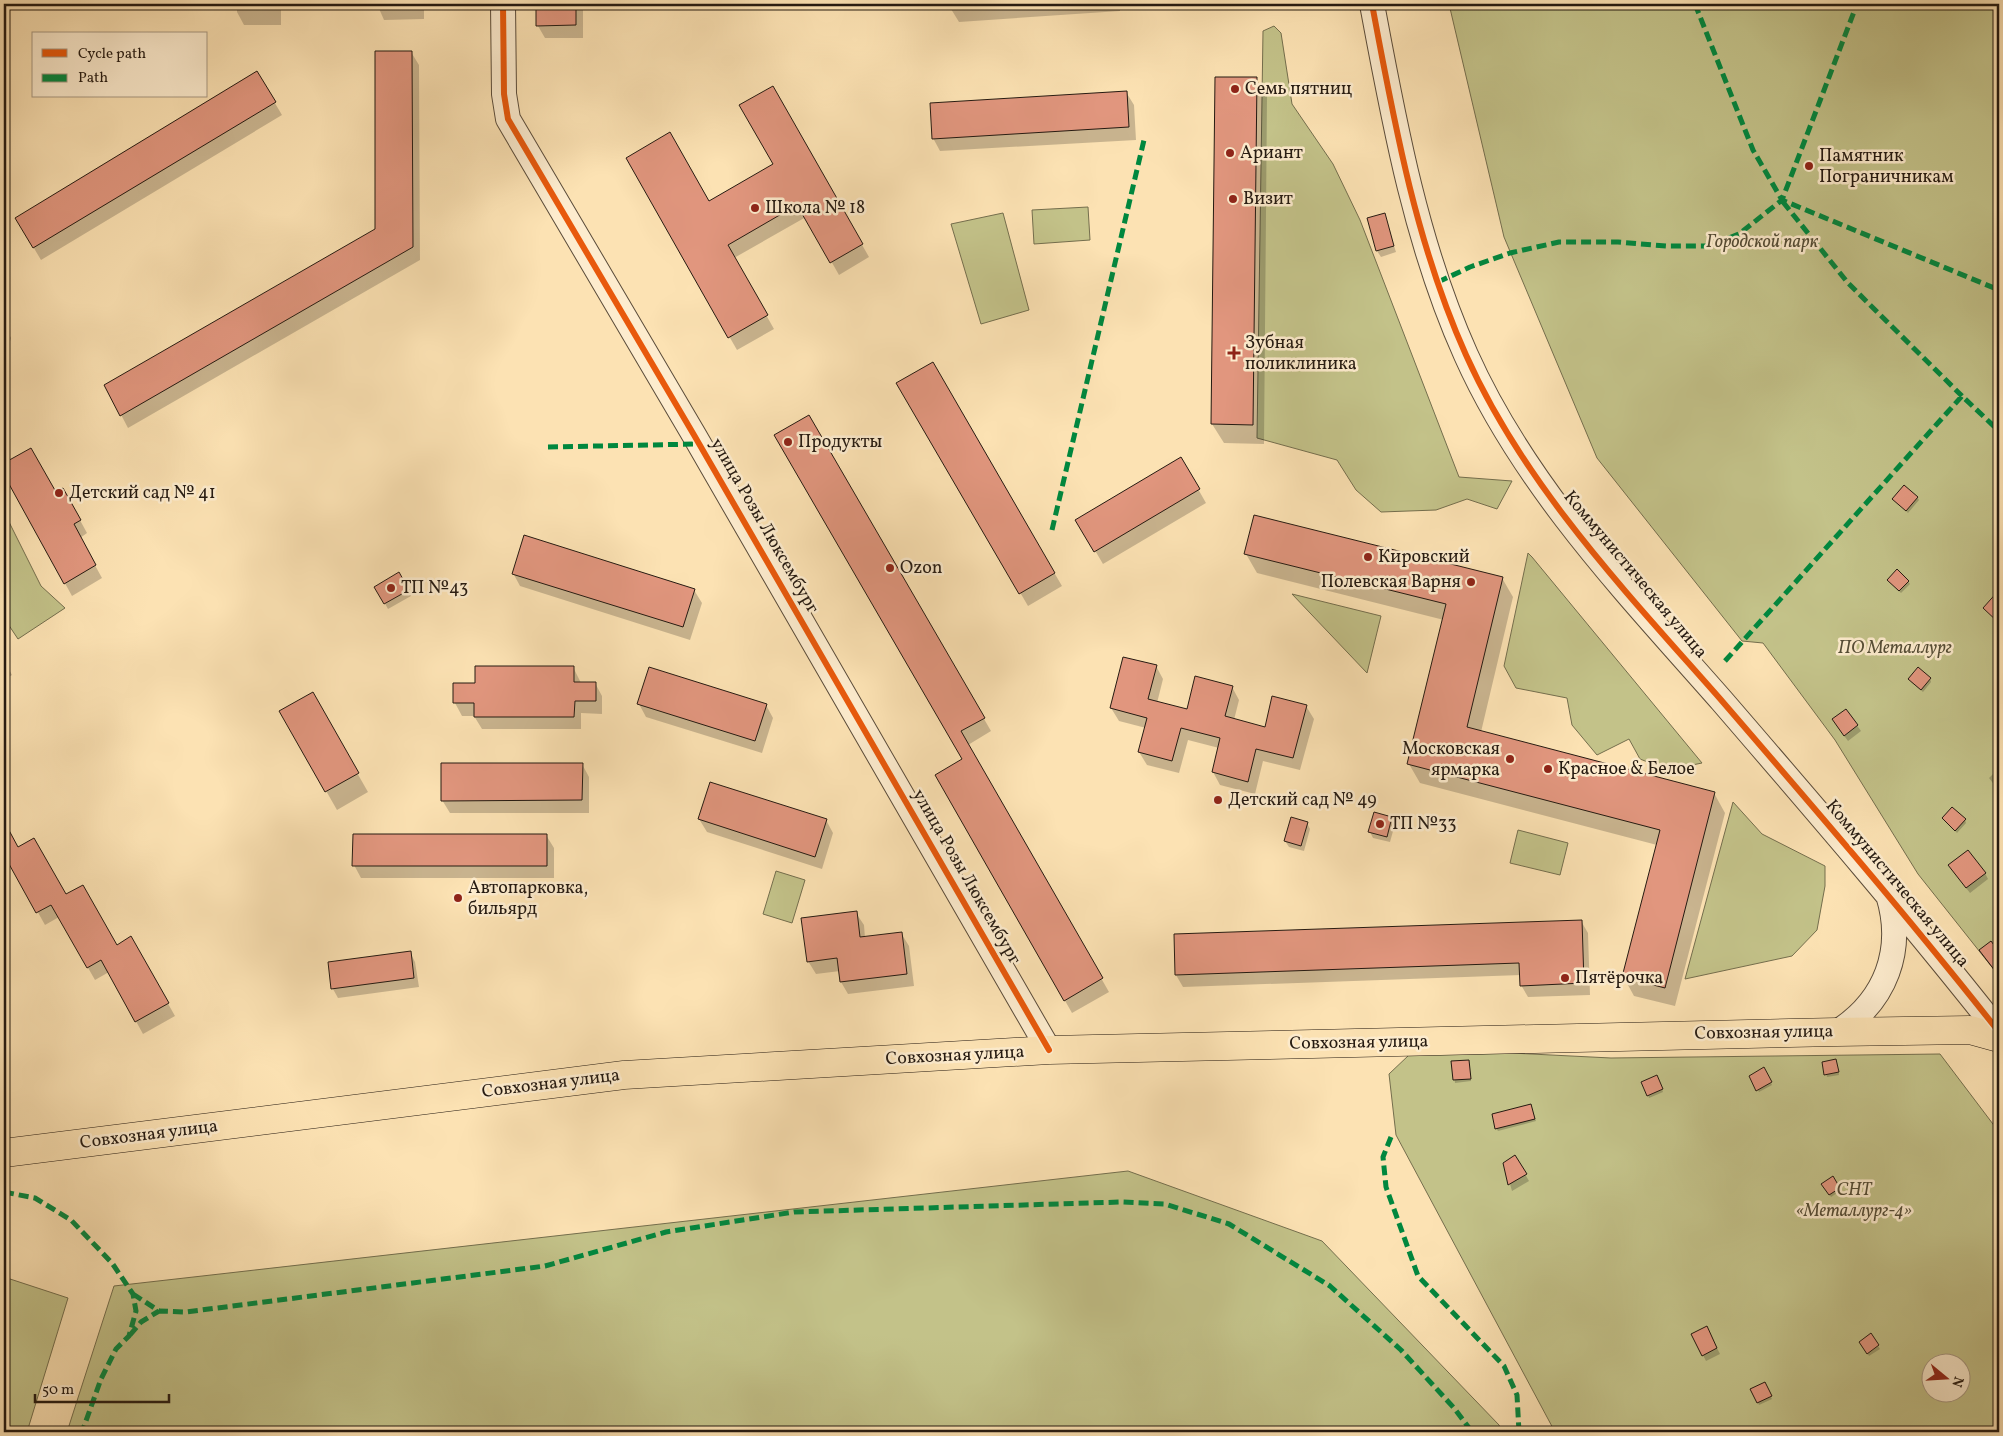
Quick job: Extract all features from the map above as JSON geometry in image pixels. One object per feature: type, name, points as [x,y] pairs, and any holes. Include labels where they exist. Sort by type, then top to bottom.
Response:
[{"type":"main road","name":"Совхозная улица","points":[[4,1152],[624,1075],[1049,1050],[1970,1030],[1999,1038]]},
{"type":"street","name":"улица Розы Люксембург","points":[[503,4],[504,94],[508,119],[694,435],[1049,1050]]},
{"type":"street","name":"Коммунистическая улица","points":[[1372,4],[1396,130],[1438,282],[1466,355],[1500,419],[1552,500],[1606,569],[1887,893],[1999,1032]]},
{"type":"street","points":[[1837,1032],[1867,1008],[1887,977],[1895,935],[1893,914],[1887,893]]},
{"type":"green space","name":"Городской парк","points":[[1449,4],[1999,4],[1999,976],[1918,874],[1835,740],[1763,643],[1742,641],[1597,458],[1504,237]]},
{"type":"green space","points":[[1274,26],[1281,33],[1292,104],[1333,164],[1360,220],[1459,477],[1512,481],[1497,509],[1467,499],[1436,510],[1381,512],[1356,490],[1337,460],[1257,438],[1263,31]]},
{"type":"green space","points":[[1088,207],[1090,240],[1034,244],[1032,210]]},
{"type":"green space","points":[[1003,213],[1029,310],[981,324],[951,224]]},
{"type":"green space","points":[[4,512],[41,586],[65,608],[18,639],[4,618]]},
{"type":"green space","points":[[1528,553],[1702,763],[1668,770],[1640,759],[1629,739],[1597,755],[1572,725],[1567,698],[1516,688],[1504,666]]},
{"type":"green space","points":[[1292,594],[1381,616],[1367,673]]},
{"type":"green space","points":[[1733,802],[1762,834],[1825,866],[1825,886],[1817,930],[1792,956],[1685,979]]},
{"type":"green space","points":[[1518,830],[1568,843],[1560,875],[1510,863]]},
{"type":"green space","points":[[776,871],[805,880],[792,923],[763,914]]},
{"type":"green space","name":"СНТ «Металлург-4»","points":[[1511,1053],[1611,1058],[1940,1054],[1999,1132],[1999,1432],[1555,1432],[1396,1135],[1389,1074],[1409,1055]]},
{"type":"green space","points":[[1128,1171],[1322,1241],[1499,1425],[1503,1432],[67,1432],[114,1286]]},
{"type":"green space","points":[[4,1277],[68,1298],[27,1432],[4,1432]]},
{"type":"building","points":[[536,4],[576,4],[576,25],[536,26]]},
{"type":"building","points":[[375,51],[412,51],[413,247],[120,416],[104,385],[375,229]]},
{"type":"building","points":[[257,71],[276,102],[33,248],[15,218]]},
{"type":"building","points":[[1215,77],[1257,77],[1253,425],[1211,424]]},
{"type":"building","points":[[773,86],[863,244],[830,263],[797,205],[728,245],[768,315],[728,338],[626,158],[670,132],[709,201],[773,164],[739,105]]},
{"type":"building","points":[[1127,91],[1129,127],[932,139],[930,103]]},
{"type":"building","points":[[1385,213],[1394,246],[1376,251],[1367,218]]},
{"type":"building","points":[[933,362],[1055,573],[1019,594],[896,383]]},
{"type":"building","points":[[809,415],[985,718],[961,731],[1103,978],[1064,1001],[935,775],[962,759],[774,435]]},
{"type":"building","points":[[31,448],[56,492],[63,488],[81,520],[74,524],[96,565],[64,584],[4,475],[4,463]]},
{"type":"building","points":[[1181,457],[1200,489],[1094,552],[1075,520]]},
{"type":"building","points":[[1904,485],[1918,497],[1906,511],[1892,499]]},
{"type":"building","points":[[1254,515],[1503,577],[1467,727],[1715,792],[1665,988],[1622,977],[1660,830],[1407,764],[1446,604],[1244,554]]},
{"type":"building","points":[[524,535],[695,589],[683,627],[512,574]]},
{"type":"building","points":[[1897,569],[1909,581],[1899,591],[1887,580]]},
{"type":"building","name":"ТП №43","points":[[399,572],[409,590],[384,604],[374,587]]},
{"type":"building","points":[[1999,590],[1999,623],[1983,608]]},
{"type":"building","points":[[1123,657],[1157,665],[1148,699],[1187,709],[1195,676],[1233,686],[1225,716],[1265,727],[1272,696],[1307,705],[1293,758],[1256,749],[1248,782],[1212,772],[1220,738],[1181,728],[1172,761],[1138,752],[1147,718],[1110,708]]},
{"type":"building","points":[[475,666],[574,666],[574,682],[596,682],[596,701],[575,701],[574,717],[474,717],[474,703],[453,703],[453,683],[475,683]]},
{"type":"building","points":[[649,667],[767,704],[755,741],[637,704]]},
{"type":"building","points":[[1918,667],[1931,678],[1921,690],[1908,679]]},
{"type":"building","points":[[313,692],[359,773],[325,792],[279,711]]},
{"type":"building","points":[[1846,709],[1858,725],[1844,736],[1832,719]]},
{"type":"building","points":[[441,763],[583,763],[582,800],[441,801]]},
{"type":"building","points":[[710,782],[827,819],[815,857],[698,819]]},
{"type":"building","points":[[1952,807],[1966,819],[1955,831],[1942,818]]},
{"type":"building","name":"ТП №33","points":[[1374,812],[1392,817],[1387,837],[1368,832]]},
{"type":"building","points":[[1291,817],[1308,822],[1301,846],[1284,841]]},
{"type":"building","points":[[4,821],[18,847],[34,838],[66,894],[83,885],[117,945],[131,936],[169,1003],[135,1022],[101,960],[87,968],[51,905],[36,913],[4,855]]},
{"type":"building","points":[[353,834],[547,834],[547,866],[352,866]]},
{"type":"building","points":[[1968,850],[1986,873],[1966,888],[1948,865]]},
{"type":"building","points":[[857,911],[860,937],[902,932],[907,974],[840,982],[837,958],[807,962],[801,918]]},
{"type":"building","points":[[1582,920],[1584,983],[1520,986],[1519,963],[1175,975],[1174,934]]},
{"type":"building","points":[[1991,941],[1999,952],[1999,976],[1979,950]]},
{"type":"building","points":[[411,951],[414,978],[331,989],[328,962]]},
{"type":"building","points":[[1836,1059],[1839,1072],[1824,1075],[1822,1062]]},
{"type":"building","points":[[1469,1060],[1471,1079],[1453,1080],[1451,1061]]},
{"type":"building","points":[[1764,1067],[1772,1082],[1756,1091],[1749,1076]]},
{"type":"building","points":[[1657,1075],[1663,1089],[1647,1096],[1641,1082]]},
{"type":"building","points":[[1531,1104],[1535,1119],[1495,1129],[1492,1114]]},
{"type":"building","points":[[1515,1155],[1527,1174],[1508,1185],[1503,1163]]},
{"type":"building","points":[[1833,1176],[1840,1188],[1829,1195],[1821,1184]]},
{"type":"building","points":[[1707,1326],[1717,1348],[1702,1356],[1691,1334]]},
{"type":"building","points":[[1871,1333],[1879,1345],[1867,1354],[1859,1342]]},
{"type":"building","points":[[1765,1382],[1772,1396],[1757,1403],[1750,1389]]},
{"type":"marked path","points":[[1695,4],[1753,150],[1782,200],[1999,290]]},
{"type":"marked path","points":[[1438,282],[1470,267],[1510,253],[1559,242],[1618,242],[1666,246],[1709,246],[1739,234],[1782,200],[1857,4]]},
{"type":"marked path","points":[[1052,530],[1144,140]]},
{"type":"marked path","points":[[1783,202],[1848,283],[1962,396]]},
{"type":"marked path","points":[[1725,661],[1962,396],[1999,431]]},
{"type":"marked path","points":[[548,447],[699,444]]},
{"type":"marked path","points":[[1391,1137],[1383,1157],[1386,1187],[1418,1276],[1504,1366],[1517,1395],[1519,1432]]},
{"type":"marked path","points":[[4,1192],[35,1198],[71,1220],[112,1263],[133,1294],[136,1311],[129,1336],[116,1349],[101,1379],[82,1432]]},
{"type":"marked path","points":[[133,1294],[159,1311],[186,1312],[545,1266],[666,1232],[794,1212],[1121,1202],[1165,1204],[1229,1224],[1330,1286],[1401,1350],[1454,1408],[1472,1432]]},
{"type":"marked path","points":[[130,1335],[141,1322],[159,1311]]},
{"type":"cycle path","points":[[503,4],[504,94],[508,119],[694,435],[1049,1050]]},
{"type":"cycle path","points":[[1372,4],[1408,182],[1433,270],[1466,355],[1490,403],[1518,450],[1548,494],[1615,579],[1827,824],[1999,1032]]},
{"type":"place","name":"Семь пятниц","points":[[1235,89]]},
{"type":"place","name":"Ариант","points":[[1230,153]]},
{"type":"place","name":"Памятник Пограничникам","points":[[1809,166]]},
{"type":"place","name":"Визит","points":[[1233,199]]},
{"type":"place","name":"Школа № 18","points":[[755,208]]},
{"type":"place","name":"Зубная поликлиника","points":[[1234,353]]},
{"type":"place","name":"Продукты","points":[[788,442]]},
{"type":"place","name":"Детский сад № 41","points":[[59,493]]},
{"type":"place","name":"Кировский","points":[[1368,557]]},
{"type":"place","name":"Ozon","points":[[890,568]]},
{"type":"place","name":"Полевская Варня","points":[[1471,582]]},
{"type":"place","name":"ТП №43","points":[[391,588]]},
{"type":"place","name":"Московская ярмарка","points":[[1510,759]]},
{"type":"place","name":"Красное & Белое","points":[[1548,769]]},
{"type":"place","name":"Детский сад № 49","points":[[1218,800]]},
{"type":"place","name":"ТП №33","points":[[1380,824]]},
{"type":"place","name":"Автопарковка, бильярд","points":[[458,898]]},
{"type":"place","name":"Пятёрочка","points":[[1565,978]]},
{"type":"park label","name":"ПО Металлург","points":[[1895,648]]}]
